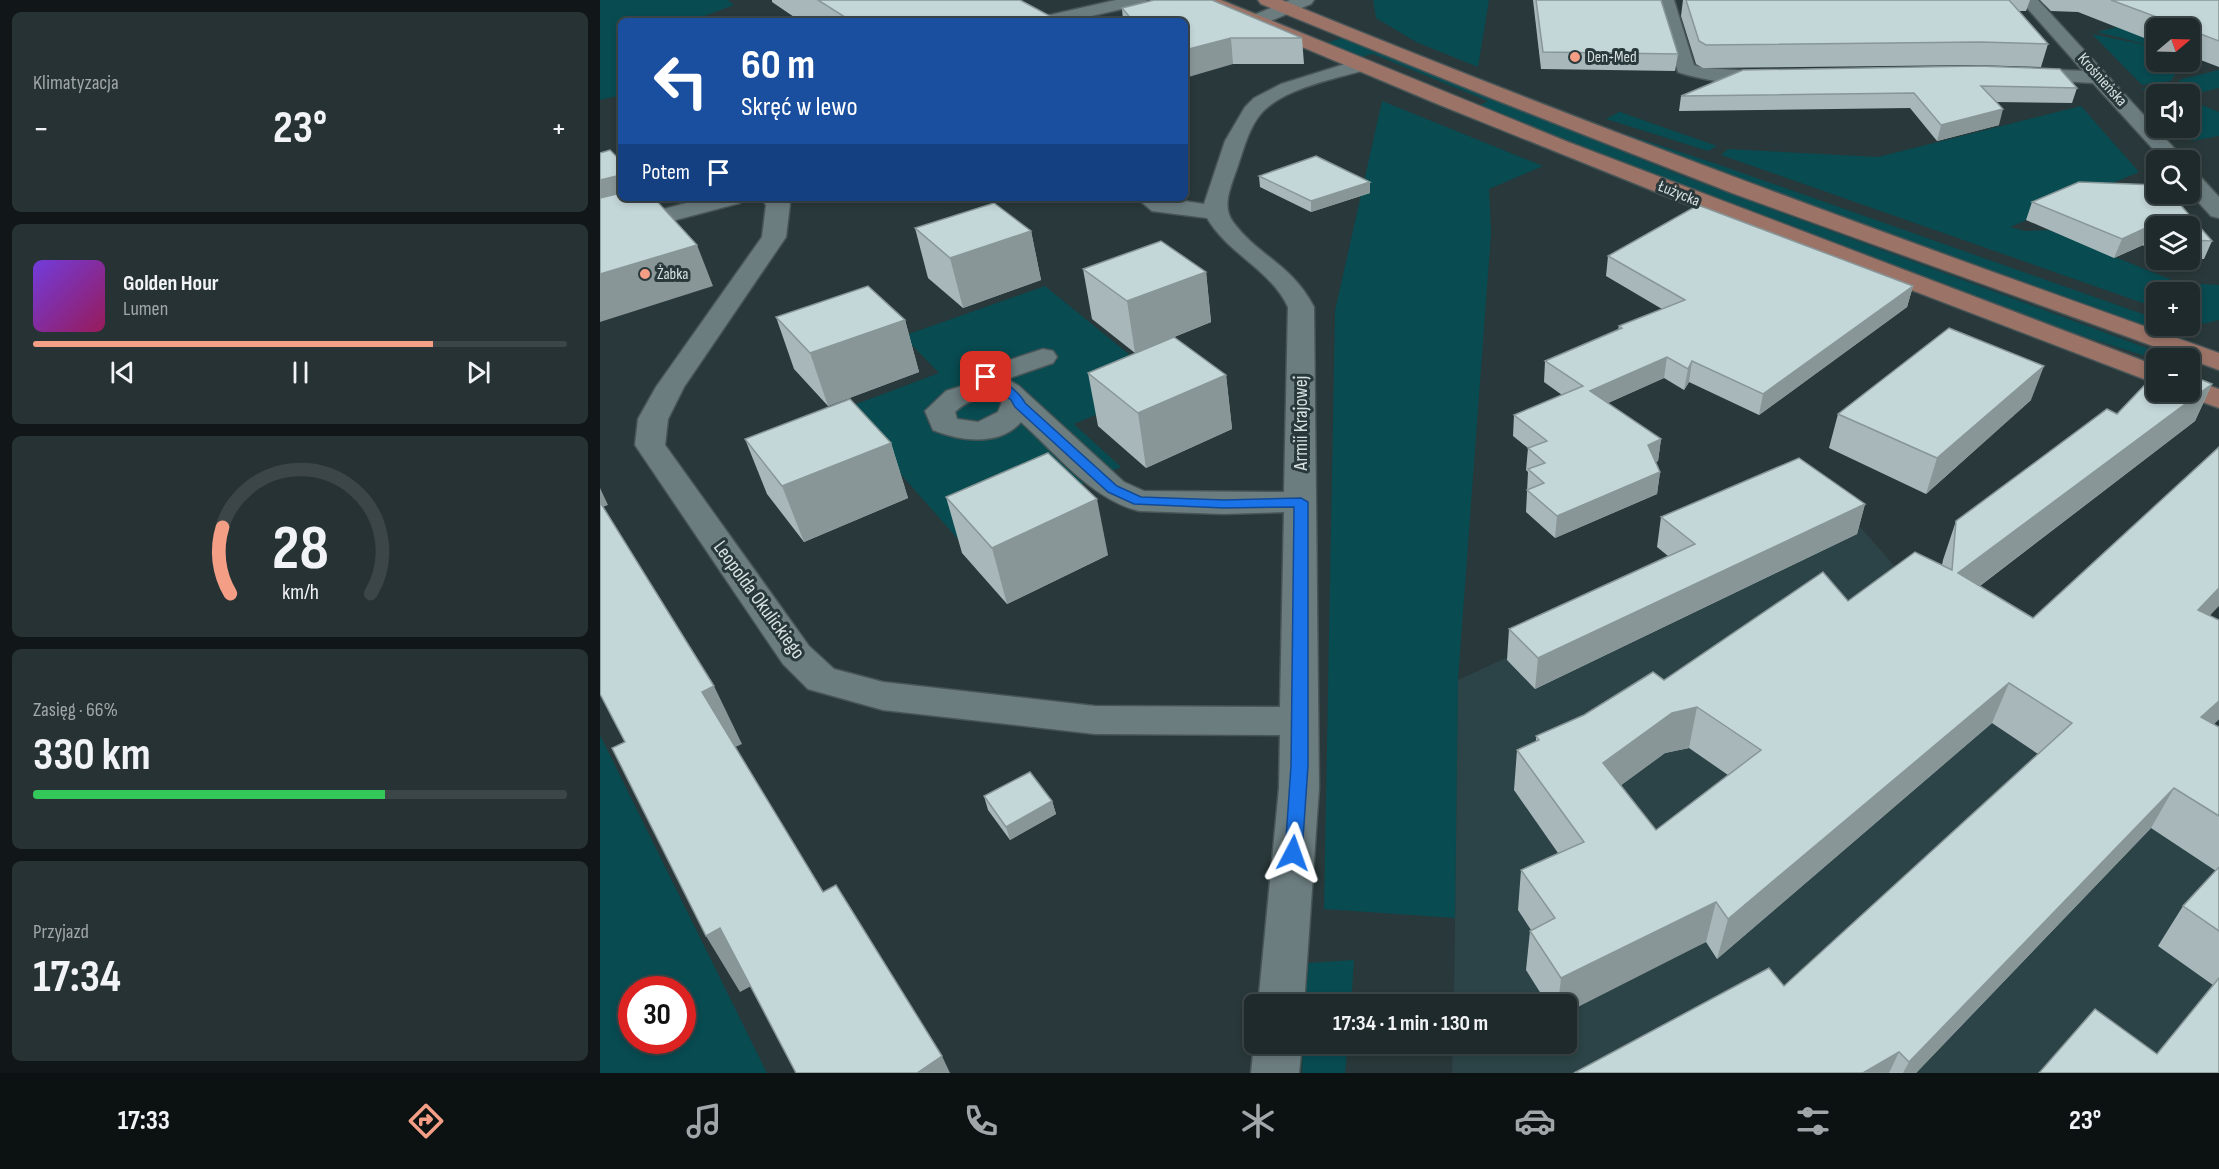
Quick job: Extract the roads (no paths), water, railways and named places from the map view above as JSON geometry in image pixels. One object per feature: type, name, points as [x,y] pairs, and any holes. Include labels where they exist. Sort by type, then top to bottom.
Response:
[{"type":"main road","name":"Łużycka","points":[[1206,0],[1255,21],[1368,59],[1467,81],[1673,162],[2219,362]]},
{"type":"main road","name":"Łużycka","points":[[1267,0],[1286,8],[1368,59],[1486,117],[1757,225],[2146,372]]},
{"type":"main road","points":[[2200,392],[2219,399]]},
{"type":"street","points":[[1060,18],[1138,0]]},
{"type":"street","points":[[1255,21],[1305,0]]},
{"type":"street","points":[[1665,0],[1686,68],[1698,75],[1719,77],[1787,76]]},
{"type":"street","name":"Krośnieńska","points":[[2029,0],[2165,150]]},
{"type":"street","points":[[1153,201],[1160,206],[1215,212],[1216,195],[1253,110],[1270,96],[1368,59]]},
{"type":"street","points":[[1996,73],[2099,77]]},
{"type":"street","points":[[2200,188],[2217,206]]},
{"type":"street","points":[[600,233],[721,201]]},
{"type":"street","name":"Leopolda Okulickiego","points":[[775,201],[778,204],[778,220],[774,237],[670,387],[653,419],[650,445],[796,655],[821,679],[883,696],[1095,720],[1300,721]]},
{"type":"street","name":"Armii Krajowej","points":[[1215,212],[1234,237],[1283,277],[1294,290],[1301,307],[1299,788],[1282,994]]},
{"type":"street","points":[[1043,357],[986,377],[1113,489],[1139,501],[1224,504],[1301,502]]},
{"type":"street","points":[[1275,1073],[1277,1054]]},
{"type":"place","name":"Den-Med","points":[[1575,57]]},
{"type":"place","name":"Żabka","points":[[645,274]]}]
